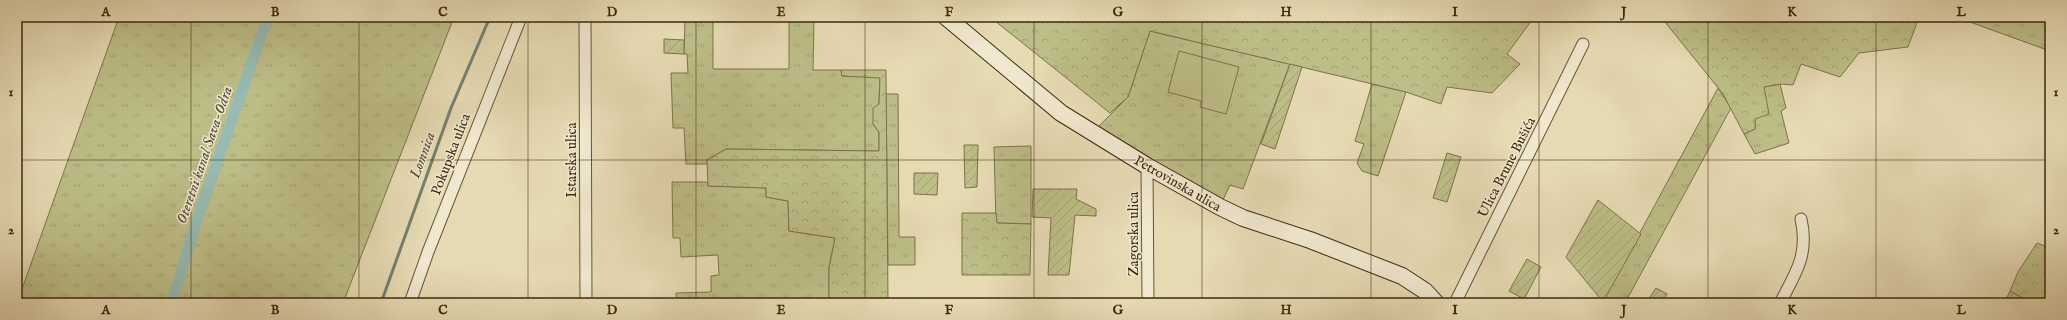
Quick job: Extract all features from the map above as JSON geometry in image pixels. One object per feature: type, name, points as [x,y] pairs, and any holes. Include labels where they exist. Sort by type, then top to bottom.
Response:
[{"type":"street","name":"Pokupska ulica","points":[[410,303],[434,237],[522,17]]},
{"type":"street","name":"Istarska ulica","points":[[585,17],[586,303]]},
{"type":"street","name":"Petrovinska ulica","points":[[946,17],[1061,113],[1147,166],[1220,207],[1243,218],[1310,240],[1402,276],[1425,291],[1436,303]]},
{"type":"street","name":"Ulica Brune Bušića","points":[[1455,303],[1583,44]]},
{"type":"street","name":"Zagorska ulica","points":[[1147,166],[1148,303]]},
{"type":"street","points":[[1780,303],[1794,277],[1804,251],[1805,235],[1801,219]]},
{"type":"green space","points":[[119,17],[454,17],[343,303],[17,303]]},
{"type":"green space","points":[[801,17],[814,17],[813,70],[841,70],[842,76],[880,77],[879,104],[873,124],[879,132],[879,151],[726,149],[707,160],[707,164],[686,164],[684,128],[673,128],[671,73],[688,73],[687,54],[684,54],[685,18],[713,18],[713,69],[789,69],[789,19],[801,19]]},
{"type":"green space","points":[[990,17],[1534,17],[1507,54],[1520,64],[1492,93],[1447,87],[1441,104],[1406,92],[1150,31],[1128,97],[1110,113]]},
{"type":"green space","points":[[1661,17],[1919,17],[1908,47],[1859,53],[1840,77],[1801,64],[1793,85],[1780,84],[1764,87],[1769,114],[1755,119],[1755,129],[1744,134],[1723,94]]},
{"type":"green space","points":[[1956,17],[2050,17],[2050,51]]},
{"type":"green space","points":[[1150,31],[1290,64],[1243,189],[1230,185],[1222,202],[1096,129],[1128,97]]},
{"type":"green space","points":[[664,39],[684,40],[684,54],[664,53]]},
{"type":"green space","points":[[1179,51],[1239,67],[1226,114],[1200,107],[1201,101],[1168,92]]},
{"type":"green space","points":[[1290,64],[1302,67],[1275,149],[1261,144]]},
{"type":"green space","points":[[841,70],[886,70],[888,303],[764,303],[764,300],[829,300],[829,268],[835,238],[789,231],[788,201],[766,197],[766,188],[708,186],[707,160],[726,149],[879,151],[879,132],[873,124],[873,108],[879,104],[880,78],[842,76]]},
{"type":"green space","points":[[1372,84],[1406,92],[1378,176],[1362,171],[1357,163],[1364,144],[1355,141]]},
{"type":"green space","points":[[1780,84],[1786,108],[1781,111],[1789,143],[1755,154],[1744,134],[1755,129],[1755,119],[1764,87]]},
{"type":"green space","points":[[1718,88],[1731,108],[1625,303],[1602,303]]},
{"type":"green space","points":[[886,94],[898,94],[899,237],[915,237],[915,265],[888,265]]},
{"type":"green space","points":[[964,145],[978,145],[977,187],[965,188]]},
{"type":"green space","points":[[1031,146],[1031,224],[996,223],[994,147]]},
{"type":"green space","points":[[1447,153],[1461,157],[1447,202],[1433,198]]},
{"type":"green space","points":[[914,173],[938,173],[937,195],[914,194]]},
{"type":"green space","points":[[672,182],[707,182],[708,186],[766,188],[766,197],[788,201],[789,231],[835,238],[829,268],[829,300],[764,300],[764,303],[677,303],[676,293],[711,292],[711,276],[719,275],[718,255],[681,257],[680,238],[673,238]]},
{"type":"green space","points":[[1033,189],[1077,189],[1076,199],[1096,209],[1096,216],[1075,215],[1069,275],[1048,275],[1051,218],[1032,217]]},
{"type":"green space","points":[[1598,200],[1641,234],[1603,302],[1566,257]]},
{"type":"green space","points":[[962,213],[996,213],[997,223],[1031,224],[1030,275],[962,275]]},
{"type":"green space","points":[[2037,243],[2050,248],[2050,303],[2032,303],[2010,291],[2018,272]]},
{"type":"green space","points":[[1527,259],[1541,267],[1524,299],[1509,291]]},
{"type":"green space","points":[[1656,288],[1667,294],[1662,303],[1646,303]]},
{"type":"green space","points":[[2010,291],[2032,303],[2004,303]]},
{"type":"waterway","name":"Oteretni kanal Sava-Odra","points":[[172,303],[196,223],[268,17]]},
{"type":"waterway","name":"Lomnica","points":[[381,303],[451,108],[490,17]]}]
